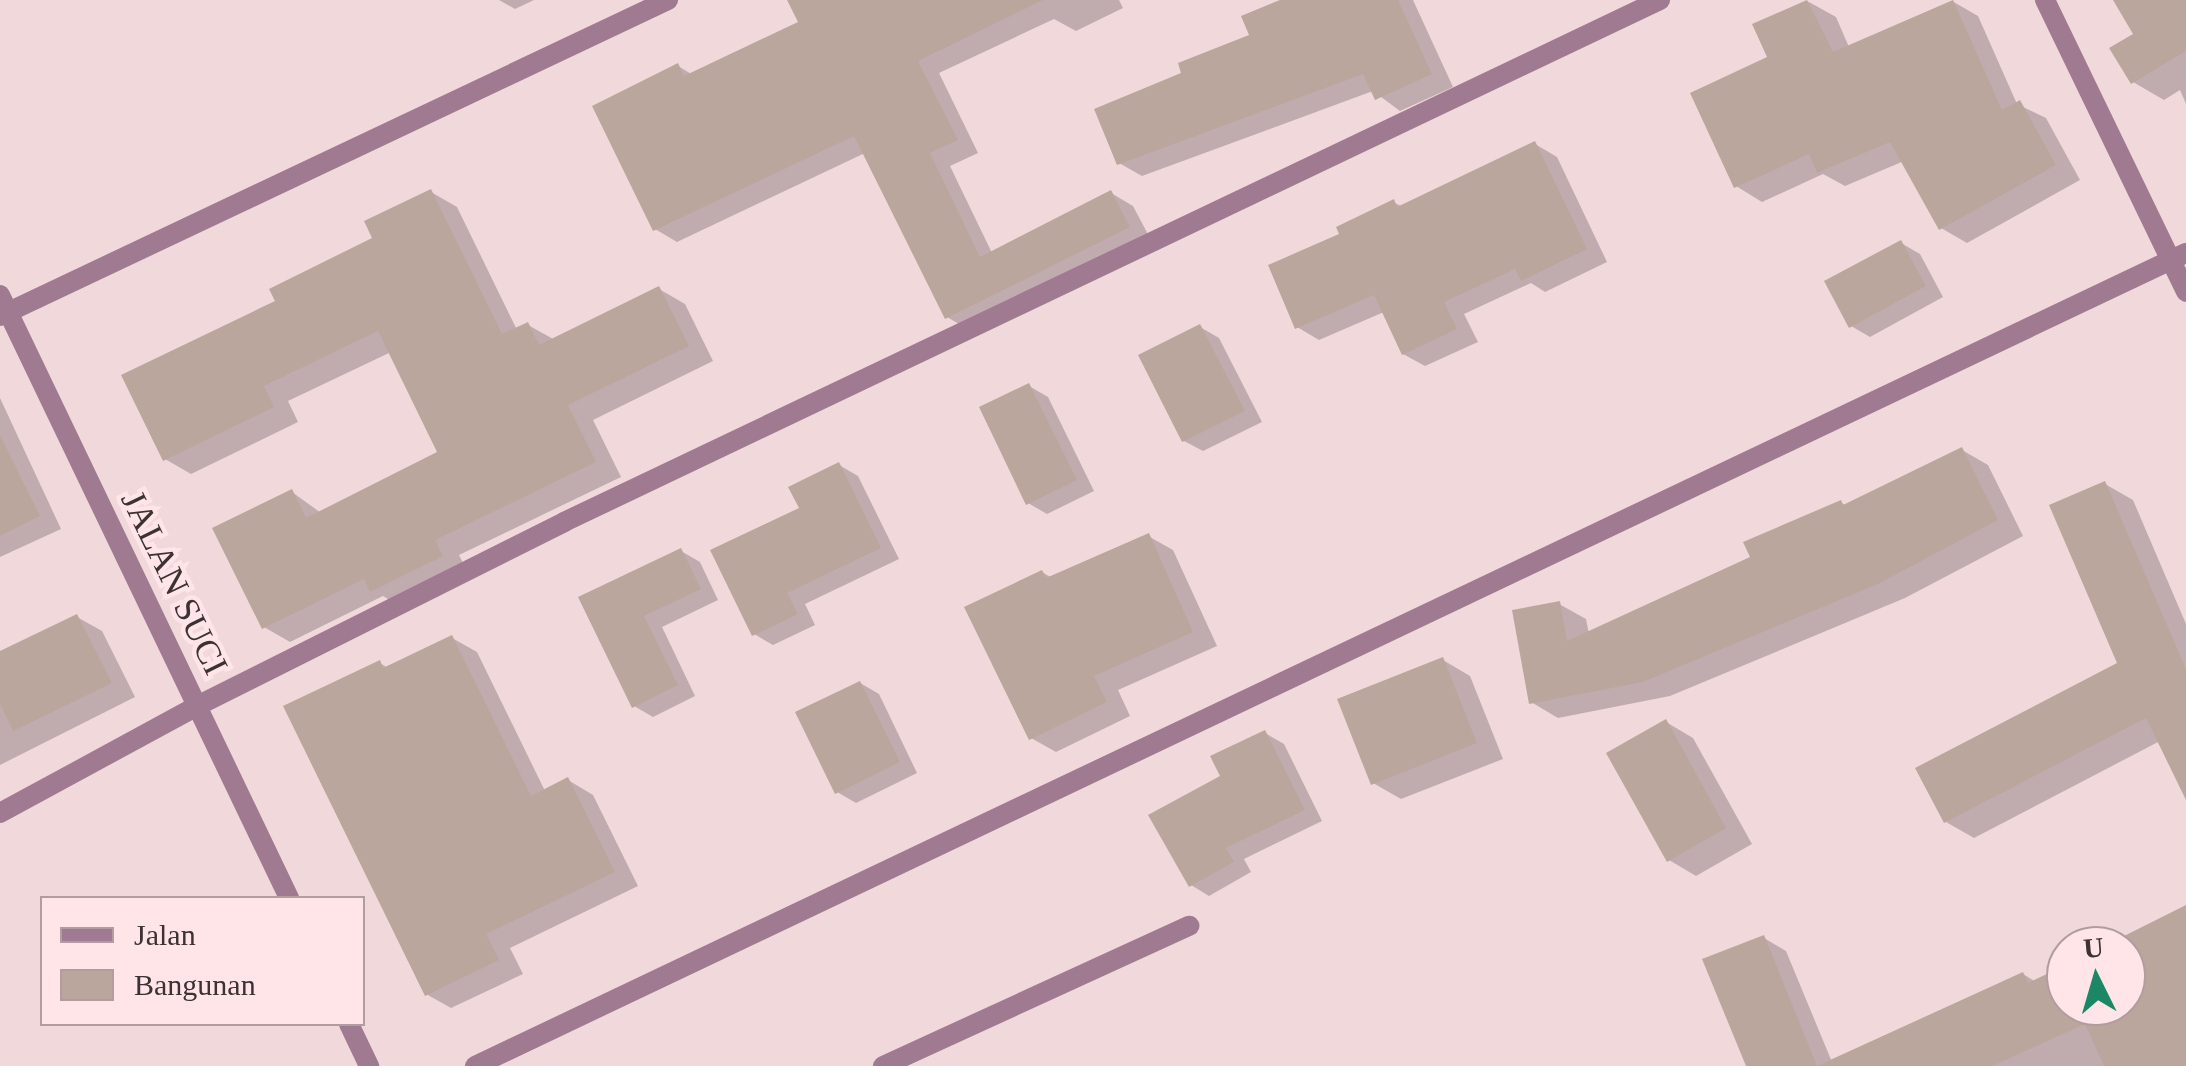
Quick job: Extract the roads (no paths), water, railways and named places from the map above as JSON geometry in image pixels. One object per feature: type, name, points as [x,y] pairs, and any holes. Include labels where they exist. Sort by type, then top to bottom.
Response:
[{"type":"street","points":[[3,308],[668,0]]},
{"type":"street","points":[[0,813],[196,706],[564,522],[1660,0]]},
{"type":"street","points":[[2046,0],[2178,256],[2186,292]]},
{"type":"street","points":[[475,1066],[2178,256]]},
{"type":"street","name":"JALAN SUCI","points":[[3,308],[288,896]]},
{"type":"street","points":[[883,1066],[1188,926]]},
{"type":"street","points":[[350,1026],[370,1066]]}]
